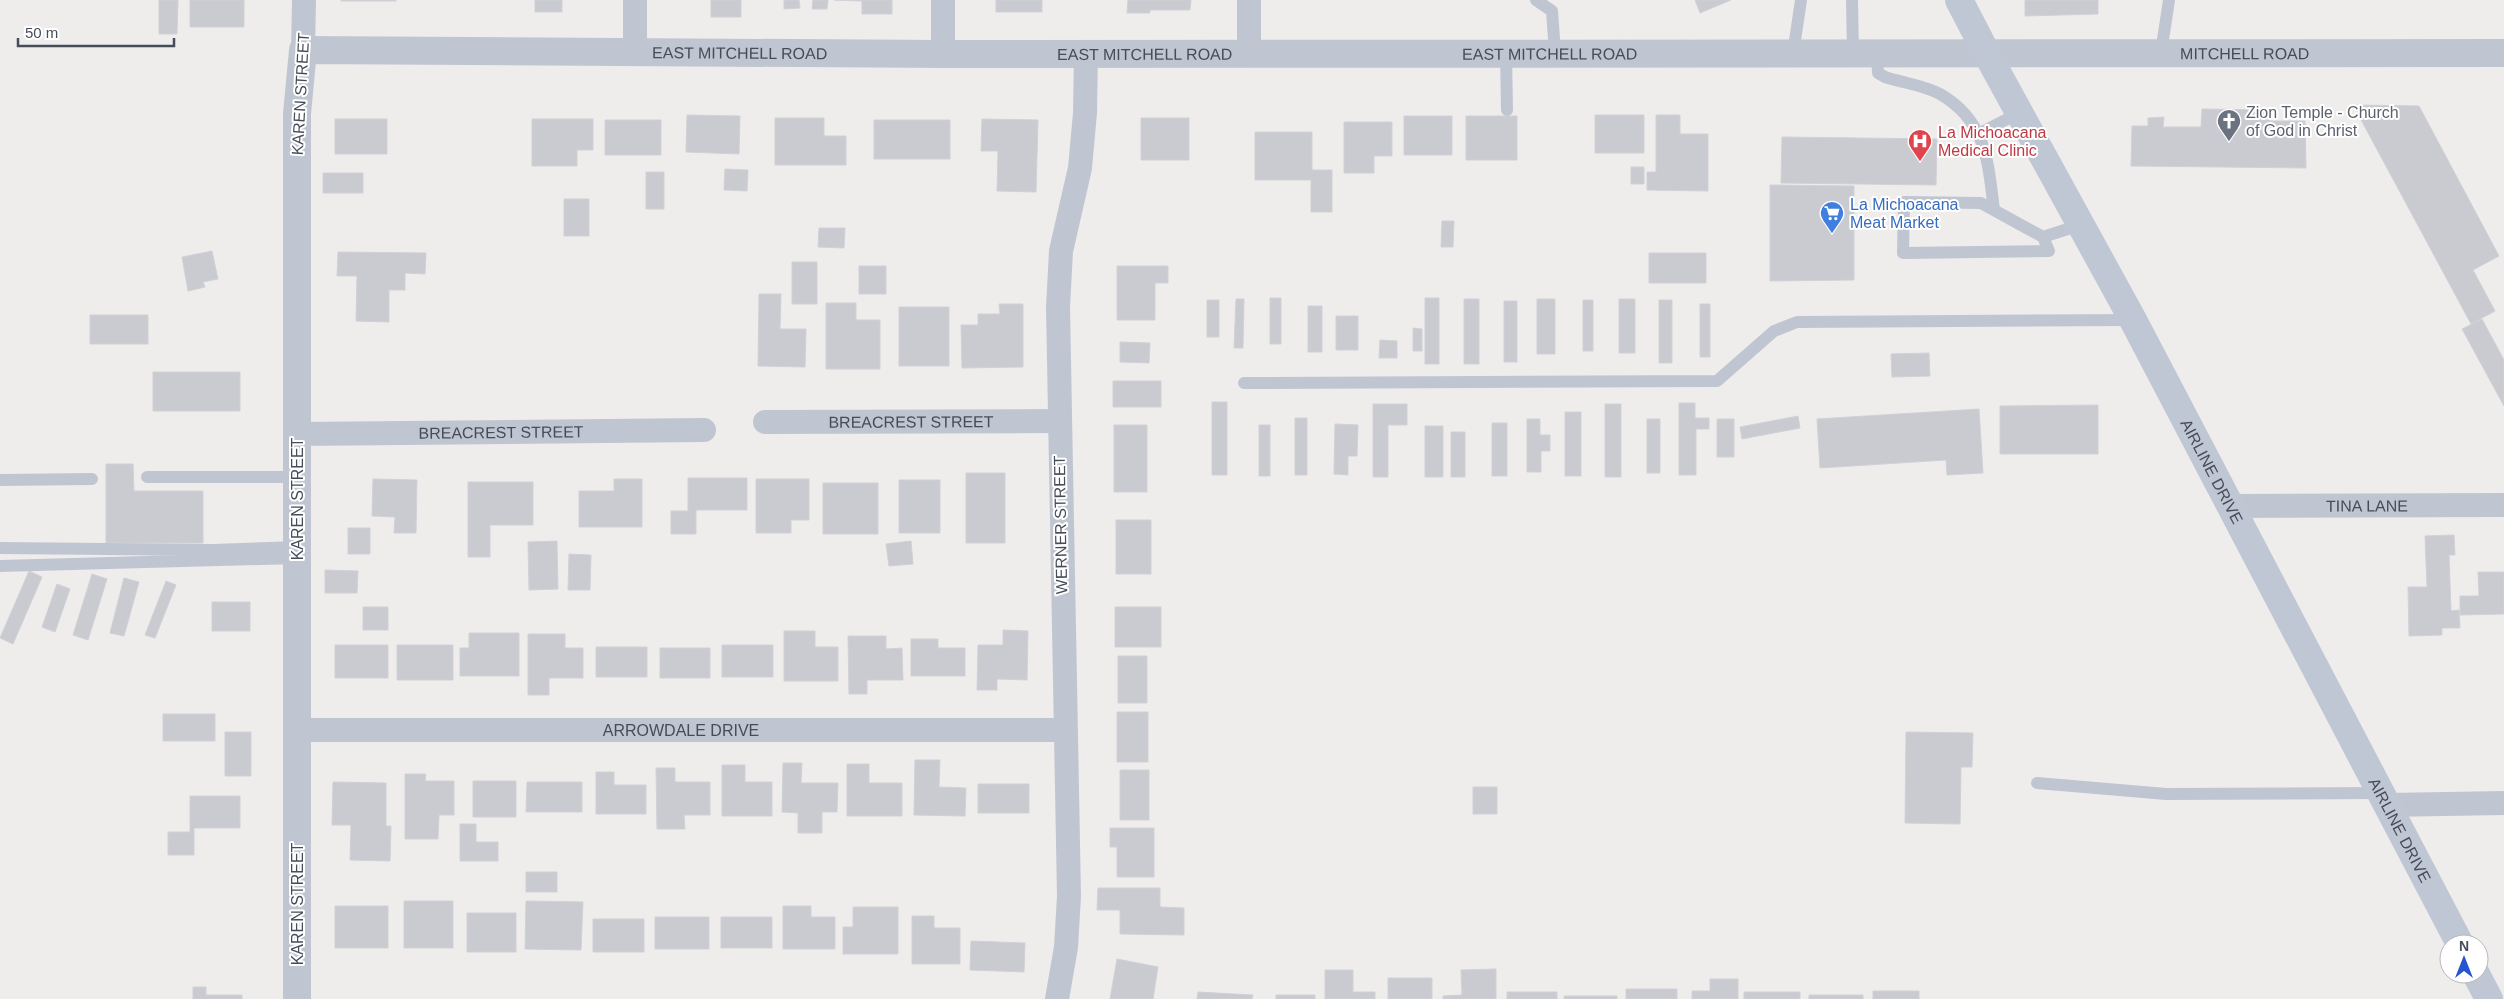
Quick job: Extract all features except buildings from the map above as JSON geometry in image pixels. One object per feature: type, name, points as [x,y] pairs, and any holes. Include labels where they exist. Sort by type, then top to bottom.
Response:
[{"type":"main road","name":"AIRLINE DRIVE","points":[[1959,0],[2133,320],[2455,934]]},
{"type":"main road","points":[[2481,984],[2489,999]]},
{"type":"street","name":"KAREN STREET","points":[[298,999],[297,114],[303,50],[304,0]]},
{"type":"street","points":[[635,0],[635,53]]},
{"type":"street","points":[[943,0],[943,54]]},
{"type":"street","points":[[1250,0],[1250,54]]},
{"type":"street","name":"EAST MITCHELL ROAD","points":[[303,50],[943,54],[1086,52],[1250,54],[1506,52],[1987,54]]},
{"type":"street","name":"WERNER STREET","points":[[1057,999],[1066,946],[1069,896],[1058,421],[1058,307],[1061,251],[1080,168],[1085,113],[1086,52]]},
{"type":"street","name":"MITCHELL ROAD","points":[[1987,54],[2161,52],[2504,53]]},
{"type":"street","name":"BREACREST STREET","points":[[766,422],[1058,421]]},
{"type":"street","name":"BREACREST STREET","points":[[297,434],[704,430]]},
{"type":"street","name":"TINA LANE","points":[[2231,506],[2504,505]]},
{"type":"street","name":"ARROWDALE DRIVE","points":[[298,730],[1065,730]]},
{"type":"street","points":[[2384,799],[2504,803]]},
{"type":"lane","points":[[1536,0],[1552,11],[1555,53]]},
{"type":"lane","points":[[1793,54],[1801,0]]},
{"type":"lane","points":[[1852,0],[1865,54],[1878,73],[1885,77],[1940,94],[1967,115],[1986,151],[1994,210]]},
{"type":"lane","points":[[2161,52],[2169,0]]},
{"type":"lane","points":[[1506,52],[1507,110]]},
{"type":"lane","points":[[1978,134],[2019,113]]},
{"type":"lane","points":[[1904,202],[1981,203],[2043,237],[2049,251],[1903,253],[1904,202]]},
{"type":"lane","points":[[2043,237],[2080,225]]},
{"type":"lane","points":[[1244,383],[1717,381],[1774,331],[1797,322],[2133,320]]},
{"type":"lane","points":[[147,477],[297,477]]},
{"type":"lane","points":[[0,480],[92,479]]},
{"type":"lane","points":[[0,548],[212,550],[297,553]]},
{"type":"lane","points":[[0,566],[297,553]]},
{"type":"lane","points":[[2037,783],[2166,794],[2384,799]]},
{"type":"place","name":"Zion Temple - Church of God in Christ","points":[[2229,142]]},
{"type":"place","name":"La Michoacana Medical Clinic","points":[[1920,162]]},
{"type":"place","name":"La Michoacana Meat Market","points":[[1832,234]]}]
